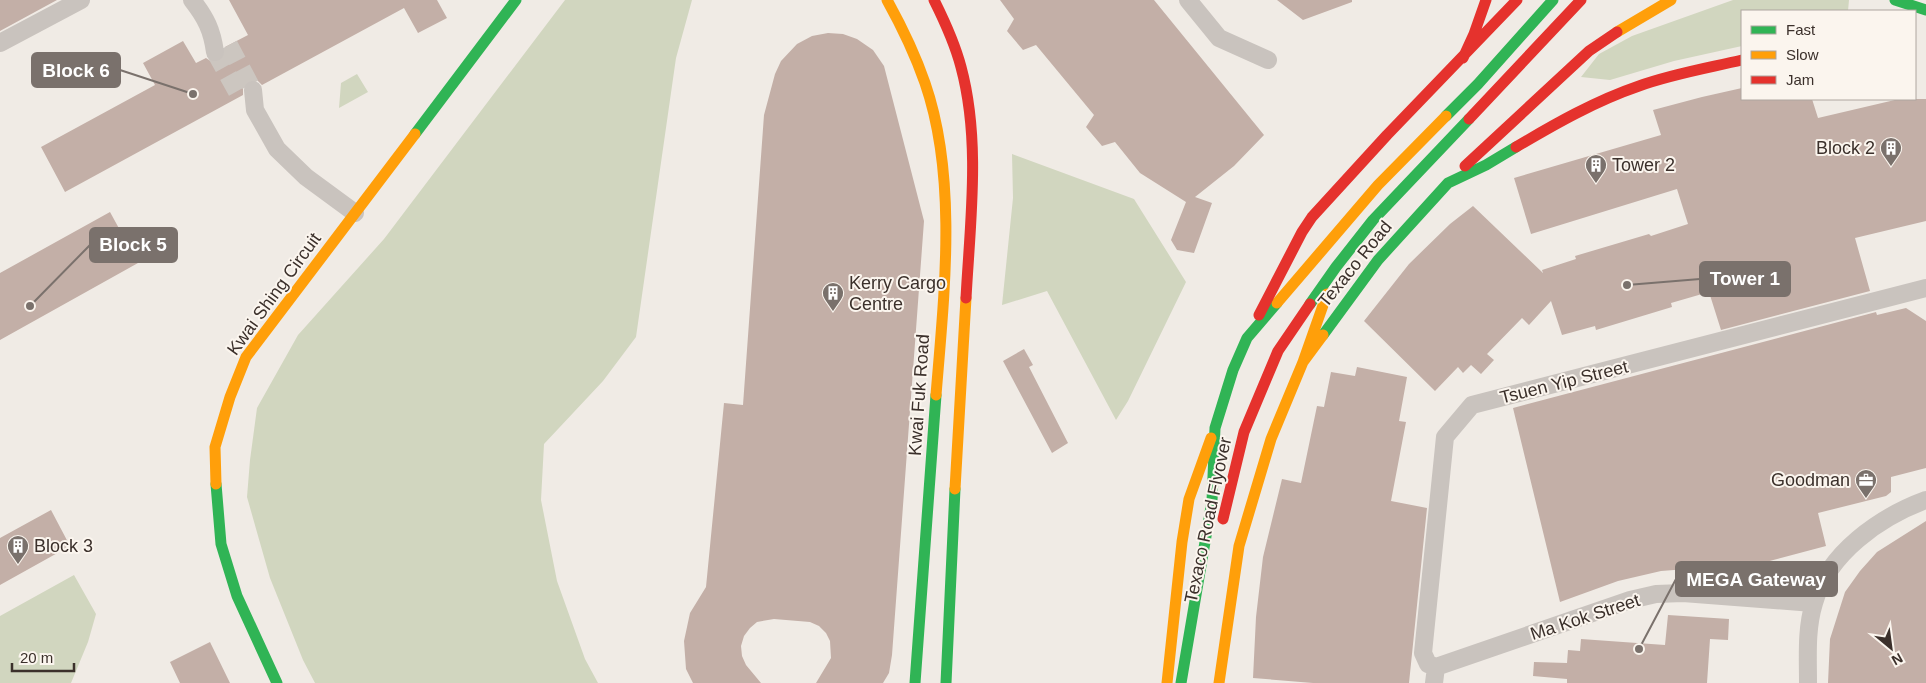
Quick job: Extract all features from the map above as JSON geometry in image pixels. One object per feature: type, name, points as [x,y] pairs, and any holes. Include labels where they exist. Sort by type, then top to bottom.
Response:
[{"type":"main road","name":"Kwai Shing Circuit","points":[[277,683],[237,596],[220,544],[215,447],[230,397],[246,357],[516,0]]},
{"type":"main road","name":"Kwai Fuk Road","points":[[887,0],[909,41],[929,99],[937,132],[945,194],[944,281],[915,683]]},
{"type":"main road","points":[[934,0],[956,51],[965,87],[972,159],[972,192],[946,683]]},
{"type":"main road","points":[[1463,58],[1486,0]]},
{"type":"main road","name":"Texaco Road","points":[[1167,683],[1182,542],[1189,499],[1215,428],[1233,370],[1247,338],[1312,217],[1386,135],[1463,58],[1517,0]]},
{"type":"main road","name":"Texaco Road","points":[[1247,338],[1378,185],[1478,84],[1553,0]]},
{"type":"main road","name":"Texaco Road","points":[[1336,267],[1373,220],[1581,0]]},
{"type":"main road","points":[[1448,183],[1588,51],[1671,0]]},
{"type":"main road","points":[[1895,0],[1926,10]]},
{"type":"main road","name":"Texaco Road","points":[[1219,683],[1239,546],[1271,439],[1303,362],[1378,260],[1448,183],[1486,165],[1547,129],[1595,104],[1639,86],[1741,60]]},
{"type":"main road","points":[[1303,362],[1336,267]]},
{"type":"main road","name":"Texaco Road Flyover","points":[[1220,532],[1244,432],[1263,385],[1278,351],[1336,267]]},
{"type":"main road","name":"Texaco Road Flyover","points":[[1181,683],[1212,501],[1215,428]]},
{"type":"street","points":[[0,43],[81,0]]},
{"type":"street","points":[[192,0],[222,49]]},
{"type":"street","points":[[1188,0],[1219,38],[1268,60]]},
{"type":"street","points":[[246,94],[277,149],[291,165],[354,213]]},
{"type":"street","name":"Tsuen Yip Street","points":[[1435,675],[1424,653],[1445,437],[1472,405],[1926,288]]},
{"type":"street","points":[[1808,683],[1808,636],[1813,603],[1819,588],[1831,568],[1854,543],[1884,520],[1926,500]]},
{"type":"street","name":"Ma Kok Street","points":[[1435,675],[1630,600],[1656,594],[1683,593],[1813,603]]},
{"type":"green space","points":[[565,0],[692,0],[676,58],[636,337],[603,381],[544,444],[541,500],[557,581],[585,659],[598,683],[315,683],[303,660],[270,578],[247,497],[257,408],[298,335],[384,239]]},
{"type":"green space","points":[[1733,0],[1849,0],[1848,10],[1741,10],[1741,46],[1674,61],[1610,80],[1581,77],[1599,54],[1632,36]]},
{"type":"green space","points":[[357,74],[368,92],[339,108],[341,83]]},
{"type":"green space","points":[[1012,154],[1134,199],[1186,282],[1128,401],[1116,420],[1047,291],[1002,305],[1013,198]]},
{"type":"green space","points":[[74,575],[96,614],[88,642],[71,683],[0,683],[0,616]]},
{"type":"building","points":[[0,0],[57,0],[0,31]]},
{"type":"building","points":[[229,0],[437,0],[447,18],[418,33],[404,8],[262,85],[257,80],[247,81],[243,86],[243,95],[65,192],[41,147],[155,85],[143,63],[183,41],[196,63],[206,58],[212,62],[221,60],[225,55],[225,47],[248,35]]},
{"type":"building","points":[[1000,0],[1154,0],[1264,135],[1234,166],[1195,197],[1212,203],[1194,253],[1177,250],[1171,240],[1186,202],[1140,173],[1115,142],[1102,146],[1086,127],[1094,115],[1036,45],[1023,50],[1007,31],[1014,19]]},
{"type":"building","points":[[1277,0],[1352,0],[1352,2],[1303,20]]},
{"type":"building","name":"Kerry Cargo Centre","points":[[828,33],[843,34],[857,39],[873,50],[884,66],[924,221],[892,655],[889,673],[883,683],[816,683],[831,658],[830,641],[826,633],[819,626],[810,622],[774,619],[757,622],[744,636],[741,646],[742,656],[746,665],[761,683],[693,683],[686,669],[684,641],[690,613],[706,587],[724,403],[743,405],[764,115],[775,74],[781,61],[797,44],[812,36]]},
{"type":"building","points":[[1741,88],[1741,100],[1812,100],[1818,118],[1895,100],[1926,99],[1926,221],[1855,238],[1870,291],[1721,330],[1709,292],[1671,303],[1672,307],[1596,330],[1595,326],[1562,335],[1551,301],[1529,325],[1522,318],[1487,354],[1494,360],[1481,374],[1471,365],[1463,373],[1458,367],[1435,391],[1364,321],[1409,264],[1450,224],[1473,206],[1543,273],[1542,270],[1576,259],[1575,256],[1688,224],[1677,189],[1531,234],[1514,178],[1661,135],[1653,110]]},
{"type":"building","points":[[110,212],[138,263],[0,340],[0,273]]},
{"type":"building","points":[[1906,308],[1926,321],[1926,468],[1891,477],[1891,492],[1886,496],[1818,513],[1826,546],[1762,563],[1764,573],[1661,571],[1618,581],[1560,602],[1513,408],[1876,312],[1877,315]]},
{"type":"building","points":[[1024,349],[1033,365],[1029,367],[1068,443],[1052,453],[1003,361]]},
{"type":"building","points":[[1357,367],[1407,377],[1399,421],[1406,422],[1391,501],[1427,508],[1409,683],[1313,683],[1253,678],[1256,617],[1263,557],[1282,479],[1301,483],[1317,406],[1324,407],[1331,372],[1355,376]]},
{"type":"building","name":"Block 3","points":[[51,510],[70,546],[0,585],[0,538]]},
{"type":"building","points":[[1926,521],[1926,683],[1828,683],[1830,639],[1845,592],[1877,552]]},
{"type":"building","points":[[1668,615],[1729,619],[1728,640],[1710,639],[1707,683],[1567,683],[1567,679],[1533,676],[1534,662],[1567,663],[1568,650],[1580,651],[1581,639],[1665,645]]},
{"type":"building","points":[[210,642],[230,683],[180,683],[170,662]]},
{"type":"tunnel","points":[[229,45],[253,90]]},
{"type":"tunnel","points":[[215,52],[240,97]]},
{"type":"traffic: fast","points":[[415,134],[516,0]]},
{"type":"traffic: fast","points":[[1446,116],[1478,84],[1553,0]]},
{"type":"traffic: fast","points":[[1895,0],[1926,10]]},
{"type":"traffic: fast","points":[[1310,304],[1373,220],[1469,119]]},
{"type":"traffic: fast","points":[[1323,335],[1378,260],[1448,183],[1486,165],[1516,147]]},
{"type":"traffic: fast","points":[[1181,683],[1212,501],[1215,428],[1233,370],[1247,338],[1277,303]]},
{"type":"traffic: fast","points":[[915,683],[936,395]]},
{"type":"traffic: fast","points":[[216,484],[221,544],[237,596],[277,683]]},
{"type":"traffic: fast","points":[[946,683],[955,489]]},
{"type":"traffic: slow","points":[[887,0],[908,41],[925,83],[935,120],[942,158],[945,197],[945,278],[936,395]]},
{"type":"traffic: slow","points":[[1617,32],[1671,0]]},
{"type":"traffic: slow","points":[[1277,303],[1378,185],[1446,116]]},
{"type":"traffic: slow","points":[[216,484],[215,447],[230,397],[246,357],[415,134]]},
{"type":"traffic: slow","points":[[1303,362],[1327,294]]},
{"type":"traffic: slow","points":[[955,489],[966,298]]},
{"type":"traffic: slow","points":[[1219,683],[1239,546],[1271,439],[1303,362],[1323,335]]},
{"type":"traffic: slow","points":[[1167,683],[1182,542],[1189,499],[1211,438]]},
{"type":"traffic: jam","points":[[934,0],[959,58],[971,124],[972,182],[966,298]]},
{"type":"traffic: jam","points":[[1463,58],[1486,0]]},
{"type":"traffic: jam","points":[[1259,315],[1302,232],[1312,217],[1387,135],[1517,0]]},
{"type":"traffic: jam","points":[[1469,119],[1581,0]]},
{"type":"traffic: jam","points":[[1465,166],[1589,51],[1617,32]]},
{"type":"traffic: jam","points":[[1516,147],[1576,114],[1623,92],[1664,78],[1741,60]]},
{"type":"traffic: jam","points":[[1223,519],[1244,432],[1278,351],[1310,304]]},
{"type":"place","name":"Block 6","points":[[193,94]]},
{"type":"place","name":"Block 2","points":[[1891,167]]},
{"type":"place","name":"Tower 2","points":[[1596,184]]},
{"type":"place","name":"Tower 1","points":[[1627,285]]},
{"type":"place","name":"Block 5","points":[[30,306]]},
{"type":"place","name":"Kerry Cargo Centre","points":[[833,312]]},
{"type":"place","name":"Goodman","points":[[1866,499]]},
{"type":"place","name":"Block 3","points":[[18,565]]},
{"type":"place","name":"MEGA Gateway","points":[[1639,649]]}]
